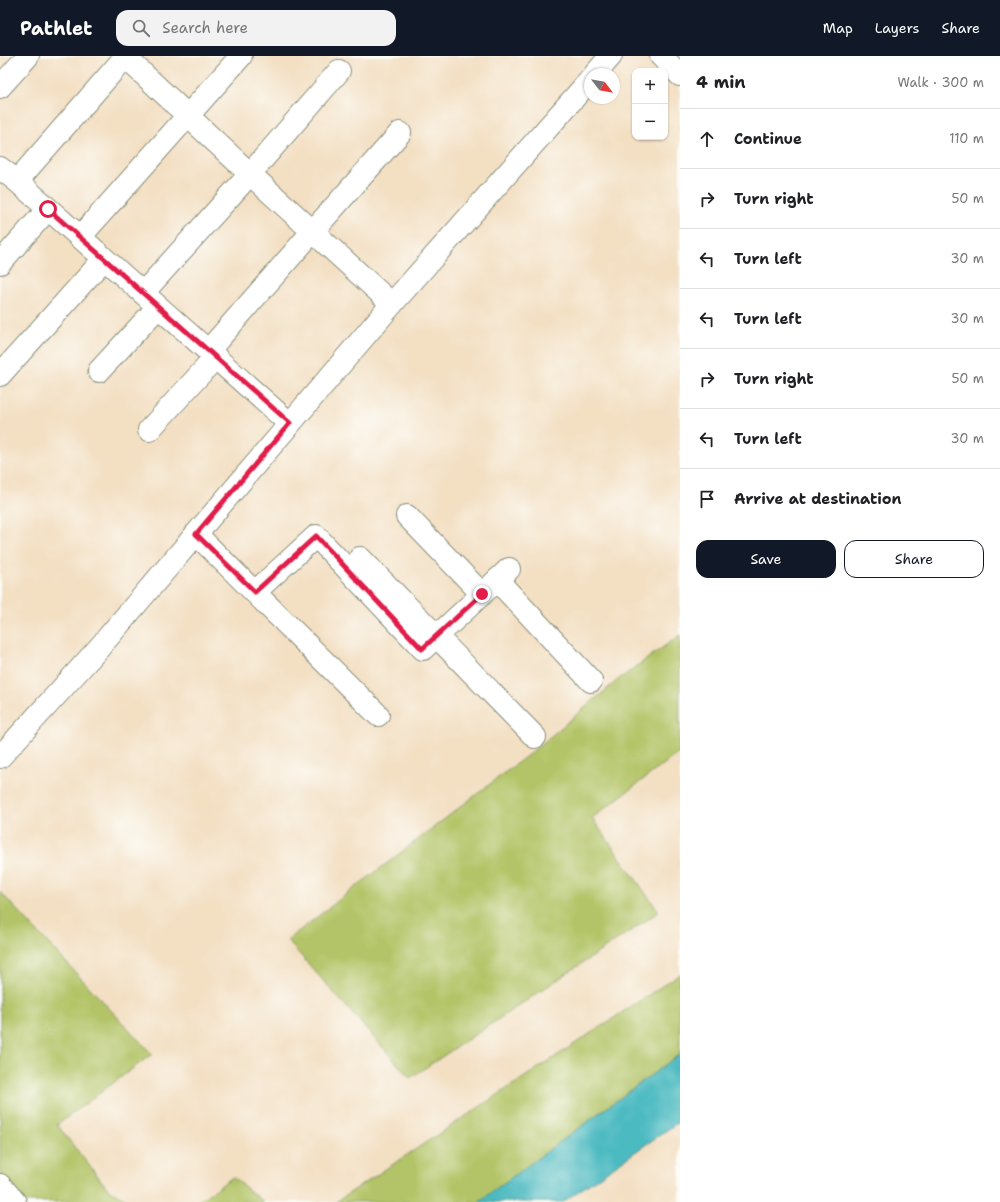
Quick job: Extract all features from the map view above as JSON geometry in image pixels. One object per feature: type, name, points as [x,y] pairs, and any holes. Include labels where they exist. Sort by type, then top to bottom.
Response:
[{"type":"street","points":[[0,87],[28,56]]},
{"type":"street","points":[[290,423],[8,174],[125,56],[250,174],[392,304]]},
{"type":"street","points":[[80,237],[241,56]]},
{"type":"street","points":[[600,68],[611,56]]},
{"type":"street","points":[[661,56],[680,75]]},
{"type":"street","points":[[99,371],[150,300],[250,174],[338,71]]},
{"type":"street","points":[[0,757],[98,649],[392,304],[584,87]]},
{"type":"street","points":[[149,430],[313,231],[400,134]]},
{"type":"street","points":[[0,263],[48,209]]},
{"type":"street","points":[[0,375],[104,259]]},
{"type":"street","points":[[407,516],[496,581],[591,681]]},
{"type":"street","points":[[196,534],[378,715]]},
{"type":"street","points":[[255,592],[316,536],[422,649],[496,581]]},
{"type":"street","points":[[360,558],[535,737]]},
{"type":"street","points":[[0,1185],[14,1202]]},
{"type":"green space","points":[[680,635],[680,752],[592,818],[659,912],[410,1078],[287,940],[533,751],[619,679]]},
{"type":"green space","points":[[0,892],[152,1054],[57,1125],[108,1189],[131,1202],[12,1202],[0,1187]]},
{"type":"green space","points":[[680,974],[680,1054],[478,1202],[336,1202]]},
{"type":"green space","points":[[233,1177],[263,1202],[197,1202]]},
{"type":"water","points":[[680,1054],[680,1121],[563,1202],[478,1202]]},
{"type":"route","points":[[48,209],[290,423],[196,534],[255,592],[316,536],[422,649],[482,594]]}]
